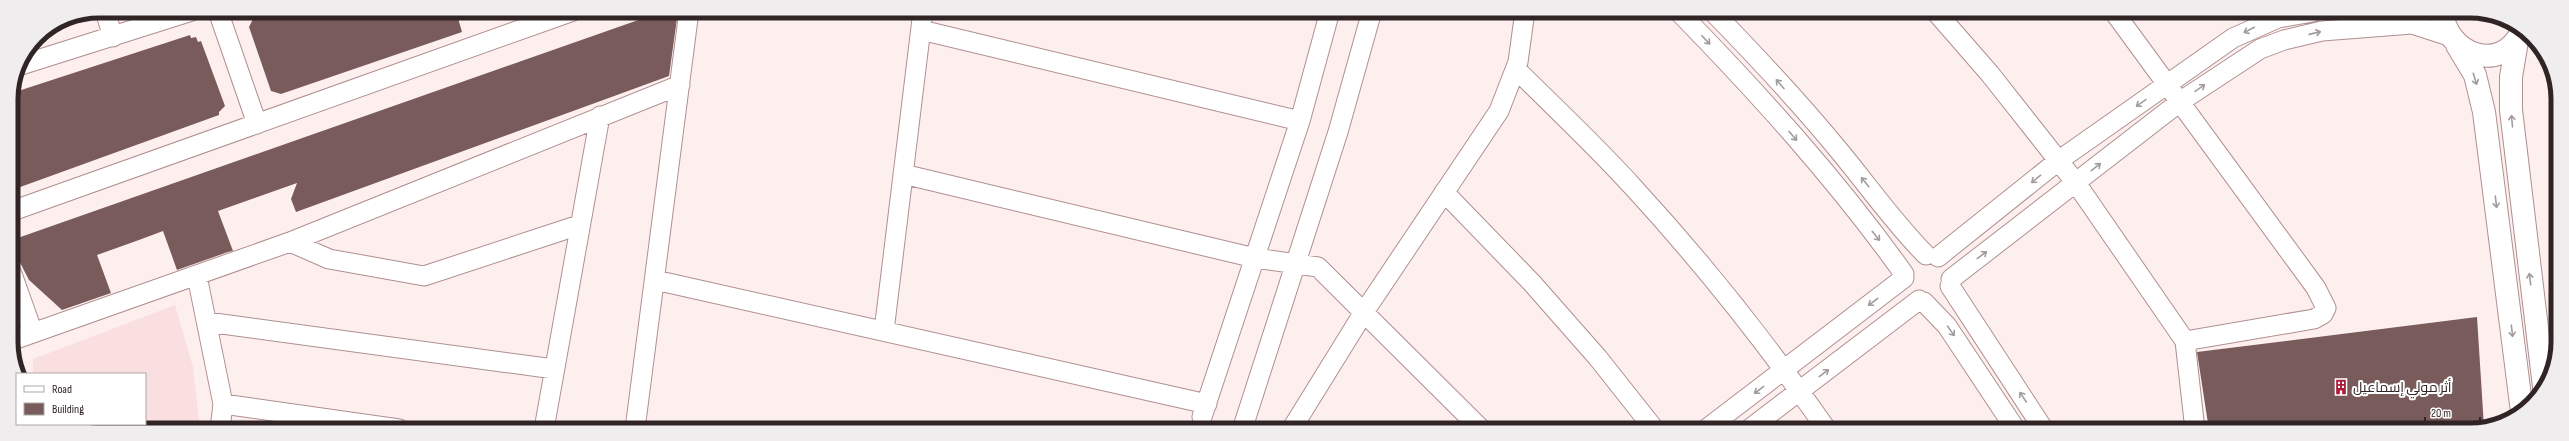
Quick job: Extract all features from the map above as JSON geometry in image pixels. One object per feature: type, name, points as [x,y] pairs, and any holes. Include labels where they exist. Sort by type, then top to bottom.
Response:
[{"type":"highway","points":[[2443,18],[2444,25],[2453,41],[2475,75],[2484,112],[2521,404]]},
{"type":"highway","points":[[2453,41],[2468,52],[2481,55],[2495,54],[2507,49],[2520,36]]},
{"type":"highway","points":[[2521,36],[2511,77],[2511,110],[2543,378]]},
{"type":"street","points":[[107,18],[113,37]]},
{"type":"street","points":[[26,63],[171,18]]},
{"type":"street","points":[[220,18],[257,124]]},
{"type":"street","points":[[18,210],[553,18]]},
{"type":"street","points":[[636,423],[688,18]]},
{"type":"street","points":[[884,331],[922,18]]},
{"type":"street","points":[[655,280],[884,331],[1204,411],[1300,121],[1328,18]]},
{"type":"street","points":[[1244,423],[1338,132],[1370,18]]},
{"type":"street","points":[[1295,423],[1364,312],[1499,111],[1516,69],[1524,18]]},
{"type":"street","points":[[1685,18],[1744,79],[1813,158],[1904,276],[1908,292],[1921,301],[1948,326],[2011,423]]},
{"type":"street","points":[[1718,18],[1831,141],[1910,239],[1948,266],[1951,282],[2040,423]]},
{"type":"street","points":[[1941,18],[1990,74],[2076,183],[2185,341],[2195,423]]},
{"type":"street","points":[[2118,18],[2316,288],[2326,308],[2323,314],[2314,319],[2185,341]]},
{"type":"street","points":[[1714,423],[1785,370],[1904,276],[1912,261],[1932,256],[2058,161],[2233,38],[2278,18],[2284,40]]},
{"type":"street","points":[[1757,423],[1921,301],[1937,300],[1943,297],[1951,282],[2076,183],[2181,102],[2260,49],[2284,40],[2322,31],[2412,24],[2453,41]]},
{"type":"street","points":[[921,30],[1300,121]]},
{"type":"street","points":[[1516,69],[1632,186],[1705,269],[1785,370],[1822,423]]},
{"type":"street","points":[[18,338],[290,242],[600,116],[680,86]]},
{"type":"street","points":[[545,423],[579,225],[600,116]]},
{"type":"street","points":[[903,174],[1255,258],[1318,267],[1475,423]]},
{"type":"street","points":[[1444,192],[1532,283],[1598,358],[1649,423]]},
{"type":"street","points":[[290,242],[329,259],[424,276],[579,225]]},
{"type":"street","points":[[197,276],[223,404],[221,423]]},
{"type":"street","points":[[18,291],[33,334]]},
{"type":"street","points":[[207,322],[554,369]]},
{"type":"street","points":[[223,404],[357,423]]},
{"type":"shaded area","points":[[175,305],[193,367],[199,423],[146,423],[146,373],[33,373],[33,359]]},
{"type":"building","points":[[254,18],[458,18],[462,32],[281,94],[271,91],[249,27]]},
{"type":"building","points":[[644,18],[677,18],[669,76],[296,212],[291,199],[297,183],[218,211],[233,251],[177,270],[163,231],[97,255],[111,293],[62,310],[29,280],[18,259],[18,238]]},
{"type":"building","points":[[190,35],[191,38],[196,37],[198,42],[201,41],[225,106],[219,112],[219,115],[18,188],[19,91]]},
{"type":"building","name":"أثر مولي إسماعيل","points":[[2477,317],[2484,421],[2475,423],[2208,423],[2197,352]]},
{"type":"place","name":"أثر مولي إسماعيل","points":[[2341,387]]}]
